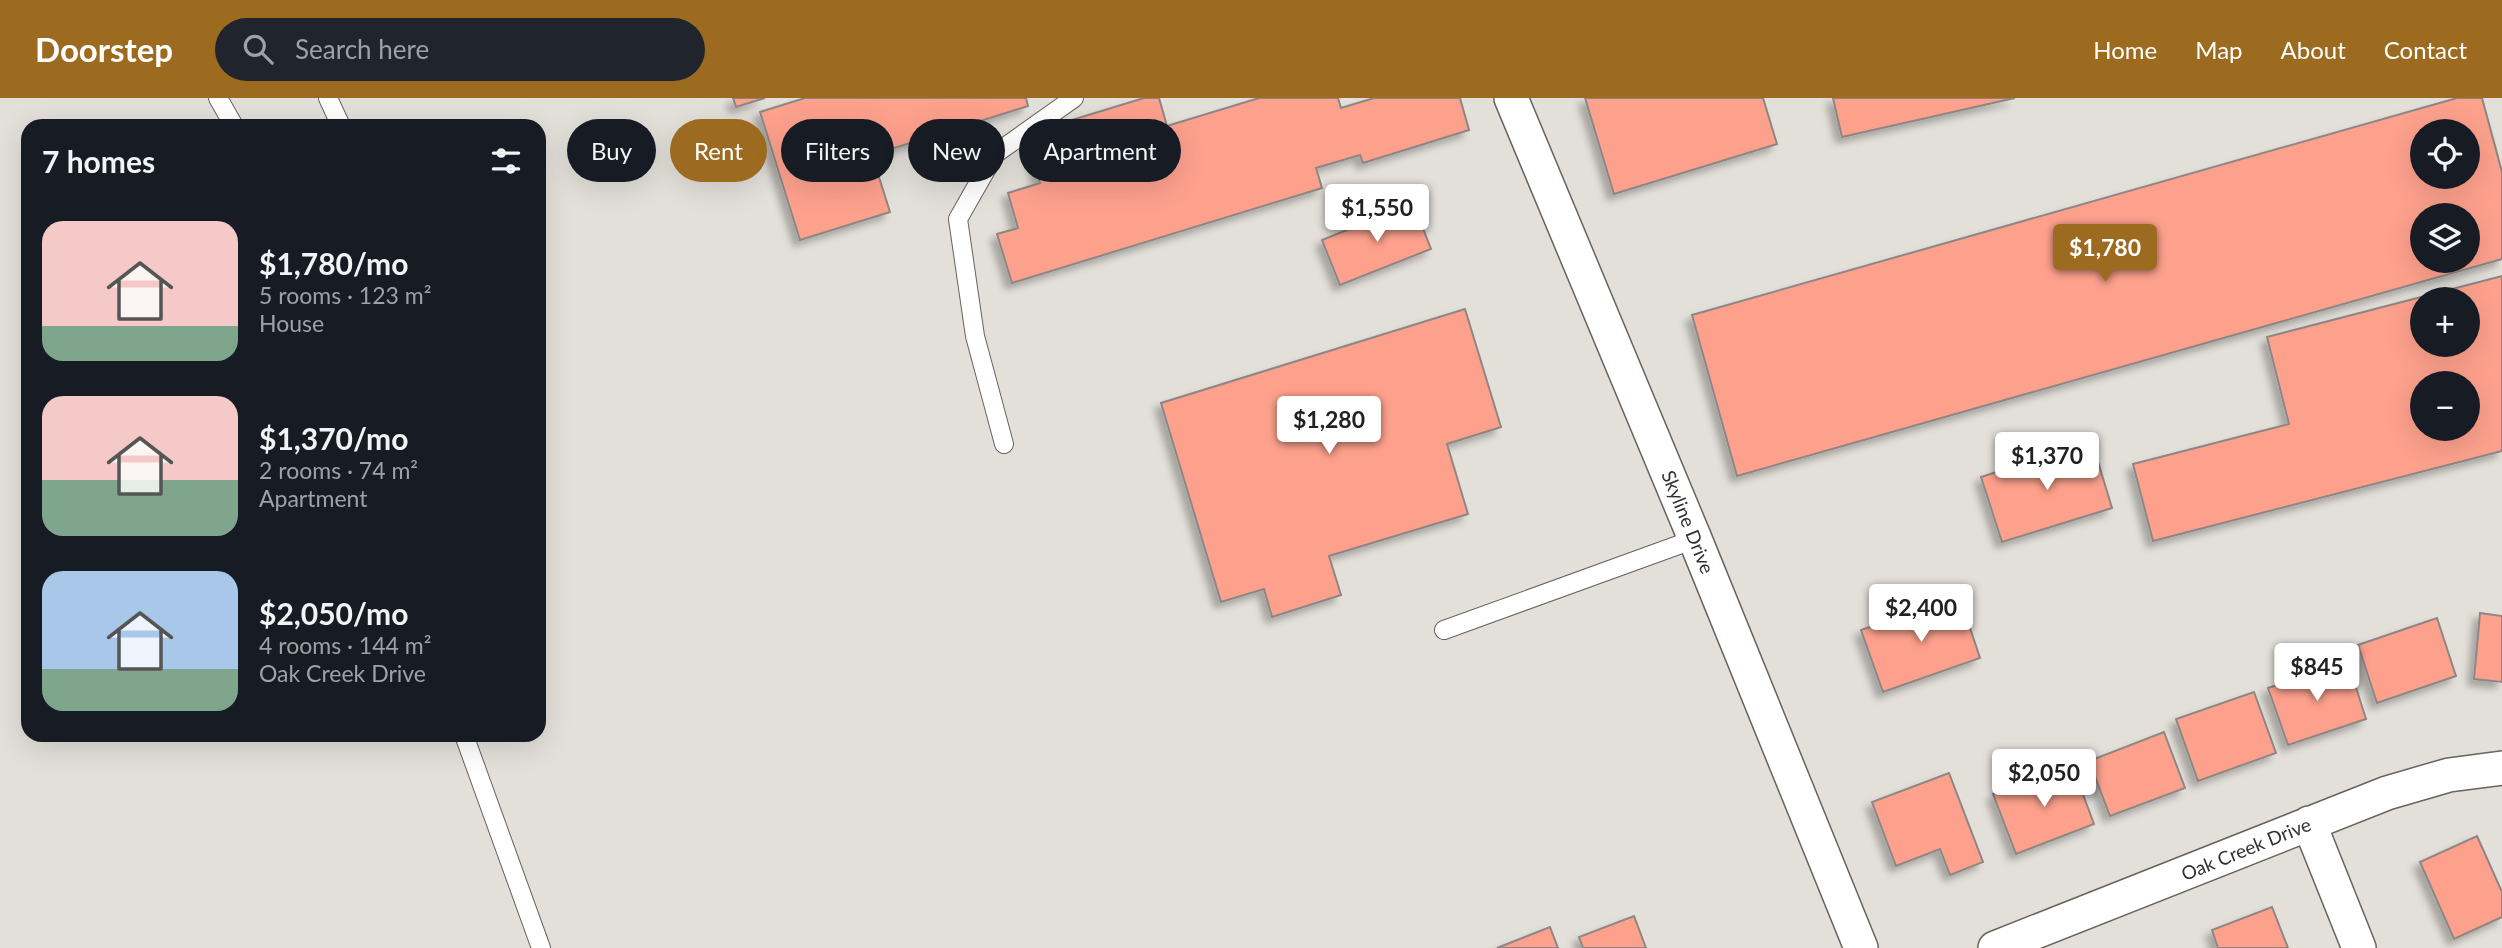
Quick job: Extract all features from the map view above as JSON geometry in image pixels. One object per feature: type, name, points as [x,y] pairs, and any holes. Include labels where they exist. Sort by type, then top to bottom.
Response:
[{"type":"street","name":"Skyline Drive","points":[[1511,98],[1695,539],[1861,948]]},
{"type":"street","name":"Oak Creek Drive","points":[[1995,948],[2386,793],[2449,775],[2502,768]]},
{"type":"street","points":[[2309,823],[2359,948]]},
{"type":"lane","points":[[218,98],[230,119]]},
{"type":"lane","points":[[328,98],[338,119]]},
{"type":"lane","points":[[1004,444],[975,336],[958,219],[995,154],[1074,98]]},
{"type":"lane","points":[[1444,630],[1695,539]]},
{"type":"lane","points":[[467,742],[541,948]]},
{"type":"building","points":[[733,98],[765,98],[736,107]]},
{"type":"building","points":[[805,98],[1026,98],[1028,106],[987,119],[908,119],[908,144],[894,148],[894,119],[781,119],[781,179],[767,134],[767,119],[762,119],[760,112]]},
{"type":"building","points":[[1144,98],[1159,98],[1165,119],[1075,119]]},
{"type":"building","points":[[1259,98],[1338,98],[1341,108],[1374,98],[1460,98],[1469,130],[1363,163],[1360,155],[1316,168],[1322,188],[1012,283],[997,234],[1018,228],[1008,193],[1040,183],[1181,182],[1181,122]]},
{"type":"building","points":[[1585,98],[1763,98],[1777,144],[1614,194]]},
{"type":"building","points":[[1833,98],[2015,98],[1842,137]]},
{"type":"building","points":[[2457,98],[2482,98],[2502,172],[2502,259],[2480,265],[2480,203],[2410,203],[2410,273],[2453,273],[1737,476],[1692,315]]},
{"type":"building","points":[[782,182],[881,182],[890,212],[800,240]]},
{"type":"building","points":[[1413,203],[1431,249],[1340,285],[1322,240]]},
{"type":"building","points":[[2502,276],[2502,451],[2153,541],[2133,464],[2289,424],[2267,337],[2410,300],[2410,357],[2480,357],[2480,287],[2460,287]]},
{"type":"building","points":[[1465,309],[1501,427],[1447,444],[1468,514],[1329,556],[1341,595],[1272,617],[1264,589],[1221,602],[1161,403]]},
{"type":"building","points":[[2092,442],[2112,508],[2002,542],[1981,477]]},
{"type":"building","points":[[1959,595],[1980,658],[1883,692],[1861,630]]},
{"type":"building","points":[[2480,613],[2502,616],[2502,682],[2474,679]]},
{"type":"building","points":[[2437,618],[2456,676],[2377,703],[2358,645]]},
{"type":"building","points":[[2348,662],[2366,719],[2288,745],[2268,688]]},
{"type":"building","points":[[2254,692],[2276,753],[2198,781],[2176,719]]},
{"type":"building","points":[[2164,732],[2185,788],[2110,816],[2089,761]]},
{"type":"building","points":[[2072,765],[2094,824],[2016,854],[1993,794]]},
{"type":"building","points":[[1949,773],[1983,862],[1950,875],[1940,849],[1896,866],[1872,802]]},
{"type":"building","points":[[2477,836],[2502,892],[2502,917],[2454,939],[2420,862]]},
{"type":"building","points":[[2272,907],[2288,948],[2218,948],[2212,930]]},
{"type":"building","points":[[1634,916],[1646,948],[1583,948],[1579,937]]},
{"type":"building","points":[[1550,927],[1558,948],[1497,948]]}]
